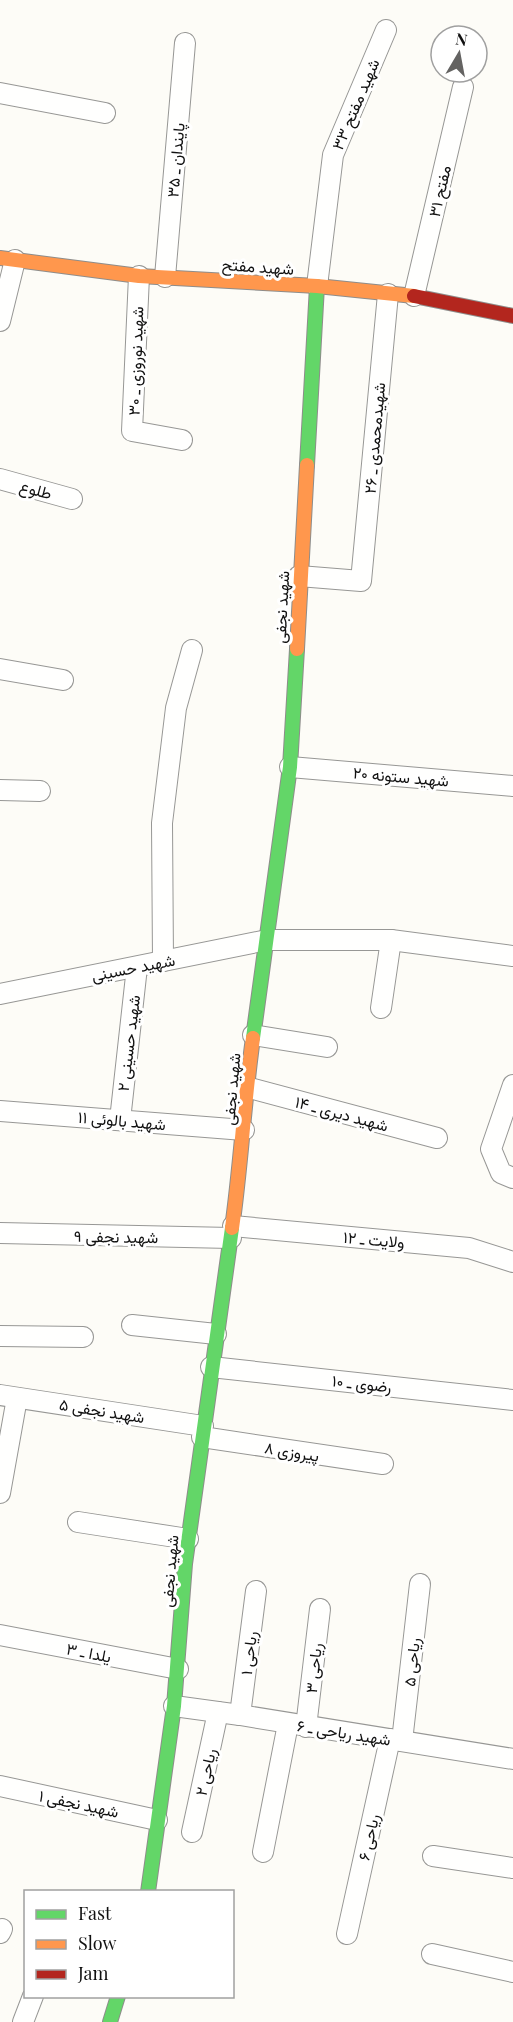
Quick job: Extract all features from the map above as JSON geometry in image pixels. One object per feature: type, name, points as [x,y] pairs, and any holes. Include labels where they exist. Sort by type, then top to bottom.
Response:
[{"type":"street","name":"شهید مفتح ۳۳","points":[[317,286],[333,155],[386,30]]},
{"type":"street","name":"پایندان ـ ۳۵","points":[[165,277],[185,43]]},
{"type":"street","name":"مفتح ۳۱","points":[[414,296],[463,87]]},
{"type":"street","points":[[0,93],[105,113]]},
{"type":"street","name":"شهید مفتح","points":[[8,259],[139,276],[317,286],[414,296],[513,316]]},
{"type":"street","points":[[0,321],[8,259]]},
{"type":"street","name":"شهید نوروزی ـ ۳۰","points":[[139,276],[132,431],[182,440]]},
{"type":"street","name":"شهید نجفی","points":[[148,1890],[174,1706],[188,1539],[232,1232],[244,1131],[246,1087],[290,767],[317,286]]},
{"type":"street","name":"شهیدمحمدی ـ ۲۶","points":[[299,576],[361,581],[388,294]]},
{"type":"street","name":"طلوع","points":[[0,479],[72,499]]},
{"type":"street","points":[[163,961],[162,823],[176,708],[192,650]]},
{"type":"street","points":[[0,669],[63,680]]},
{"type":"street","name":"شهید ستونه ۲۰","points":[[290,767],[513,786]]},
{"type":"street","points":[[0,790],[40,791]]},
{"type":"street","name":"شهید حسینی","points":[[0,994],[267,940],[391,940],[513,956]]},
{"type":"street","points":[[381,1008],[391,940]]},
{"type":"street","name":"شهید حسینی ۲","points":[[120,1120],[137,967]]},
{"type":"street","points":[[254,1035],[327,1047]]},
{"type":"street","points":[[507,1175],[491,1149],[513,1085]]},
{"type":"street","name":"شهید دیری ـ ۱۴","points":[[246,1087],[437,1138]]},
{"type":"street","name":"شهید بالوئی ۱۱","points":[[0,1111],[244,1131]]},
{"type":"street","name":"شهید نجفی ۹","points":[[0,1233],[232,1232]]},
{"type":"street","name":"ولایت ـ ۱۲","points":[[232,1232],[469,1248],[513,1262]]},
{"type":"street","points":[[132,1324],[216,1334]]},
{"type":"street","points":[[0,1336],[83,1337]]},
{"type":"street","name":"رضوی ـ ۱۰","points":[[211,1367],[513,1400]]},
{"type":"street","points":[[0,1493],[8,1397]]},
{"type":"street","name":"شهید نجفی ۵","points":[[8,1397],[203,1431]]},
{"type":"street","name":"پیروزی ۸","points":[[203,1431],[383,1464]]},
{"type":"street","points":[[78,1522],[188,1539]]},
{"type":"street","name":"ریاحی ۵","points":[[396,1740],[420,1584]]},
{"type":"street","name":"ریاحی ۱","points":[[240,1715],[256,1591]]},
{"type":"street","name":"ریاحی ۳","points":[[263,1852],[297,1725],[320,1609]]},
{"type":"street","name":"یلدا ـ ۳","points":[[0,1635],[178,1670]]},
{"type":"street","name":"شهید ریاحی ـ ۶","points":[[174,1706],[513,1760]]},
{"type":"street","name":"ریاحی ۲","points":[[192,1832],[218,1712]]},
{"type":"street","name":"ریاحی ۶","points":[[347,1934],[396,1740]]},
{"type":"street","name":"شهید نجفی ۱","points":[[0,1786],[157,1820]]},
{"type":"street","points":[[433,1856],[513,1868]]},
{"type":"street","points":[[432,1954],[513,1972]]},
{"type":"street","points":[[23,2022],[32,1998]]},
{"type":"street","points":[[110,2022],[117,1998]]},
{"type":"traffic: fast","points":[[307,465],[317,286]]},
{"type":"traffic: fast","points":[[253,1038],[290,767],[297,649]]},
{"type":"traffic: fast","points":[[148,1890],[174,1706],[185,1564],[232,1228]]},
{"type":"traffic: fast","points":[[110,2022],[117,1998]]},
{"type":"traffic: slow","points":[[0,258],[139,276],[317,286],[414,296]]},
{"type":"traffic: slow","points":[[297,649],[307,465]]},
{"type":"traffic: slow","points":[[232,1228],[253,1038]]},
{"type":"traffic: jam","points":[[414,296],[513,316]]}]
